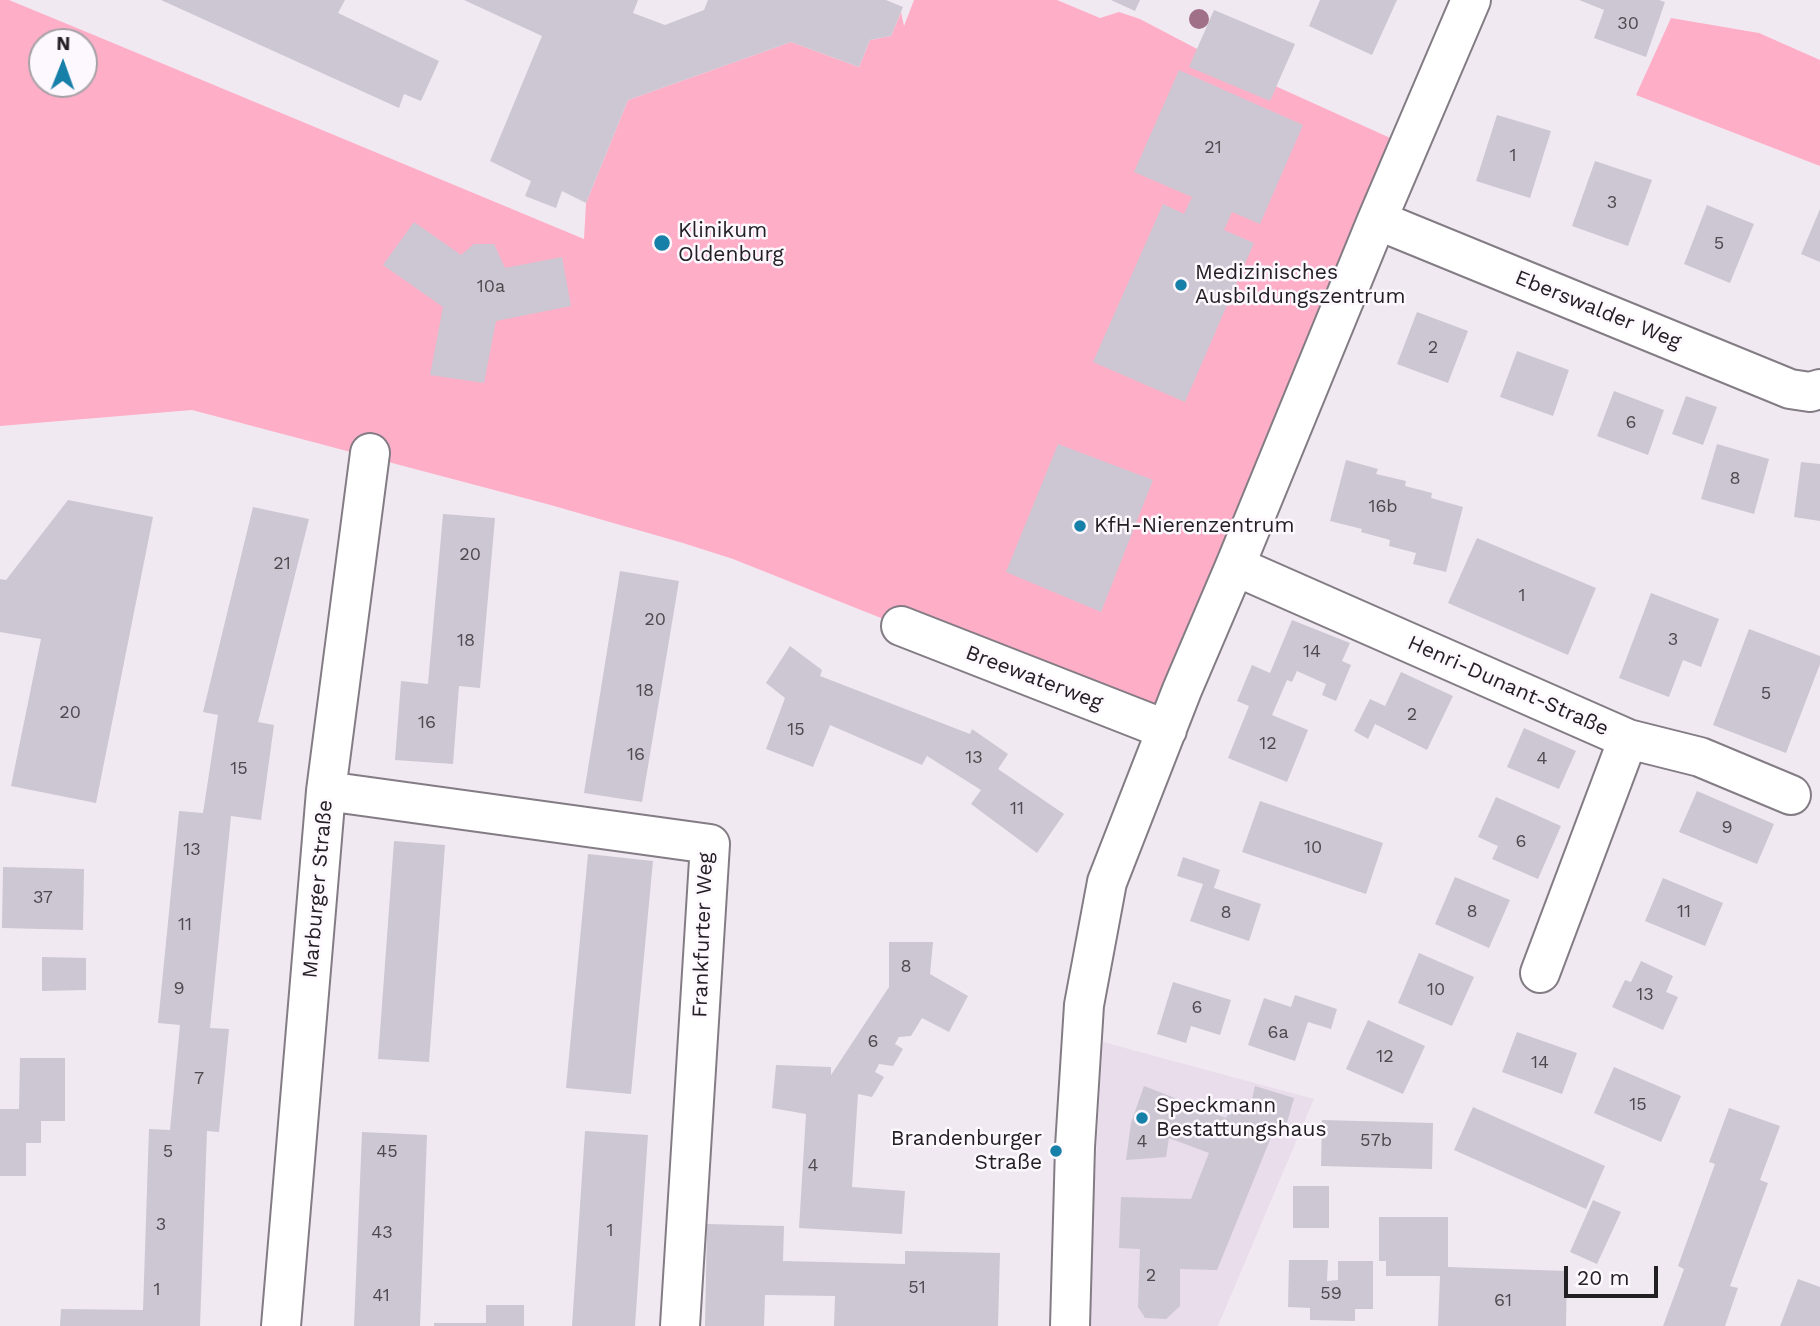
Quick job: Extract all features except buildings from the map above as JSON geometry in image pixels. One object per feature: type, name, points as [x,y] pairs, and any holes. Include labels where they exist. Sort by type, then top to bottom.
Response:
[{"type":"street","points":[[1070,1326],[1075,1147],[1084,1005],[1107,882],[1377,220],[1471,0]]},
{"type":"street","name":"Eberswalder Weg","points":[[1377,220],[1790,389],[1810,392],[1820,389]]},
{"type":"street","name":"Marburger Straße","points":[[281,1326],[326,791],[370,453]]},
{"type":"street","name":"Henri-Dunant-Straße","points":[[1235,566],[1628,739],[1540,973]]},
{"type":"street","name":"Breewaterweg","points":[[901,626],[1167,730]]},
{"type":"street","points":[[1628,739],[1700,757],[1791,795]]},
{"type":"street","name":"Frankfurter Weg","points":[[326,791],[710,844],[680,1326]]},
{"type":"shaded area","name":"Klinikum Oldenburg","points":[[0,0],[9,0],[76,28],[28,28],[28,98],[98,98],[98,37],[584,239],[586,203],[628,100],[791,42],[859,67],[870,40],[891,36],[901,12],[904,26],[914,0],[1057,0],[1100,18],[1119,12],[1140,19],[1220,61],[1408,146],[1159,719],[901,626],[733,559],[683,543],[192,410],[0,426]]},
{"type":"shaded area","points":[[1671,18],[1759,33],[1820,60],[1820,166],[1636,95]]},
{"type":"shaded area","points":[[1103,1042],[1314,1099],[1218,1326],[1086,1326]]},
{"type":"place","name":"Klinikum Oldenburg","points":[[662,243]]},
{"type":"place","name":"Medizinisches Ausbildungszentrum","points":[[1181,285]]},
{"type":"place","name":"KfH-Nierenzentrum","points":[[1080,526]]},
{"type":"place","name":"Speckmann Bestattungshaus","points":[[1142,1118]]},
{"type":"place","name":"Brandenburger Straße","points":[[1056,1151]]}]
